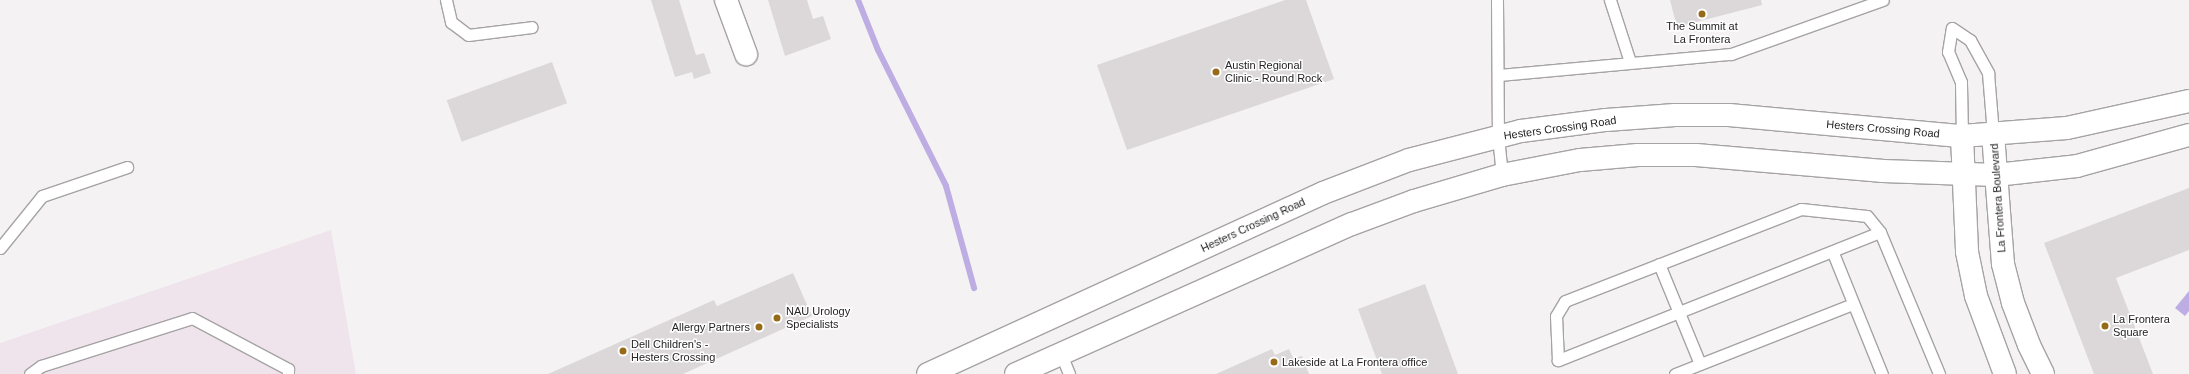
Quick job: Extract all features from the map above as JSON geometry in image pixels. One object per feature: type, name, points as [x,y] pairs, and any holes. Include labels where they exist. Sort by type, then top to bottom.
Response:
[{"type":"street","points":[[726,0],[746,54]]},
{"type":"street","name":"Hesters Crossing Road","points":[[928,374],[1323,193],[1409,160],[1521,131],[1606,120],[1675,115],[1730,115],[1962,136],[2067,128],[2189,101]]},
{"type":"street","name":"La Frontera Boulevard","points":[[1993,134],[2003,264],[2016,310],[2043,374]]},
{"type":"street","points":[[1016,374],[1352,224],[1414,201],[1502,174],[1580,160],[1638,155],[1696,155],[1963,176],[1996,175],[2077,166],[2189,135]]},
{"type":"street","points":[[1962,136],[1965,231],[1970,271],[1984,321],[2005,374]]},
{"type":"lane","points":[[446,0],[451,22],[468,35],[532,27]]},
{"type":"lane","points":[[1497,0],[1499,75],[1498,137],[1502,174]]},
{"type":"lane","points":[[1610,0],[1630,62]]},
{"type":"lane","points":[[1499,75],[1731,54],[1883,0]]},
{"type":"lane","points":[[1962,136],[1961,82],[1948,52],[1952,28],[1970,40],[1988,73],[1993,134]]},
{"type":"lane","points":[[0,248],[42,196],[126,167]]},
{"type":"lane","points":[[1880,232],[1832,253],[1558,360],[1556,316],[1565,301],[1801,210],[1867,216],[1880,232],[1939,374]]},
{"type":"lane","points":[[1832,253],[1882,374]]},
{"type":"lane","points":[[1659,264],[1700,364]]},
{"type":"lane","points":[[1675,374],[1853,304]]},
{"type":"lane","points":[[30,374],[41,366],[192,318],[288,369],[288,374]]},
{"type":"lane","points":[[1061,354],[1069,374]]},
{"type":"shaded area","points":[[331,230],[356,374],[0,374],[0,343]]},
{"type":"shaded area","points":[[2189,291],[2189,311],[2185,316],[2175,308]]},
{"type":"building","points":[[651,0],[679,0],[696,55],[704,53],[711,73],[694,79],[692,72],[675,77]]},
{"type":"building","points":[[768,0],[807,0],[813,19],[823,16],[831,39],[785,56]]},
{"type":"building","name":"Austin Regional Clinic - Round Rock","points":[[1285,0],[1306,0],[1334,79],[1127,150],[1097,65]]},
{"type":"building","name":"The Summit at La Frontera","points":[[1670,0],[1761,0],[1762,5],[1677,27]]},
{"type":"building","points":[[552,62],[567,103],[462,142],[447,100]]},
{"type":"building","name":"La Frontera Square","points":[[2189,188],[2189,250],[2116,278],[2153,374],[2094,374],[2044,243]]},
{"type":"building","points":[[793,273],[812,316],[683,374],[548,374],[714,300],[717,306]]},
{"type":"building","points":[[1425,284],[1458,374],[1382,374],[1358,309]]},
{"type":"building","name":"Lakeside at La Frontera office","points":[[1272,349],[1275,355],[1289,349],[1293,358],[1302,356],[1309,374],[1216,374]]},
{"type":"waterway","points":[[858,0],[878,50],[946,186],[974,288]]},
{"type":"place","name":"The Summit at La Frontera","points":[[1702,14]]},
{"type":"place","name":"Austin Regional Clinic - Round Rock","points":[[1216,72]]},
{"type":"place","name":"NAU Urology Specialists","points":[[777,318]]},
{"type":"place","name":"La Frontera Square","points":[[2105,326]]},
{"type":"place","name":"Allergy Partners","points":[[759,327]]},
{"type":"place","name":"Dell Children's - Hesters Crossing","points":[[623,351]]},
{"type":"place","name":"Lakeside at La Frontera office","points":[[1274,362]]}]
